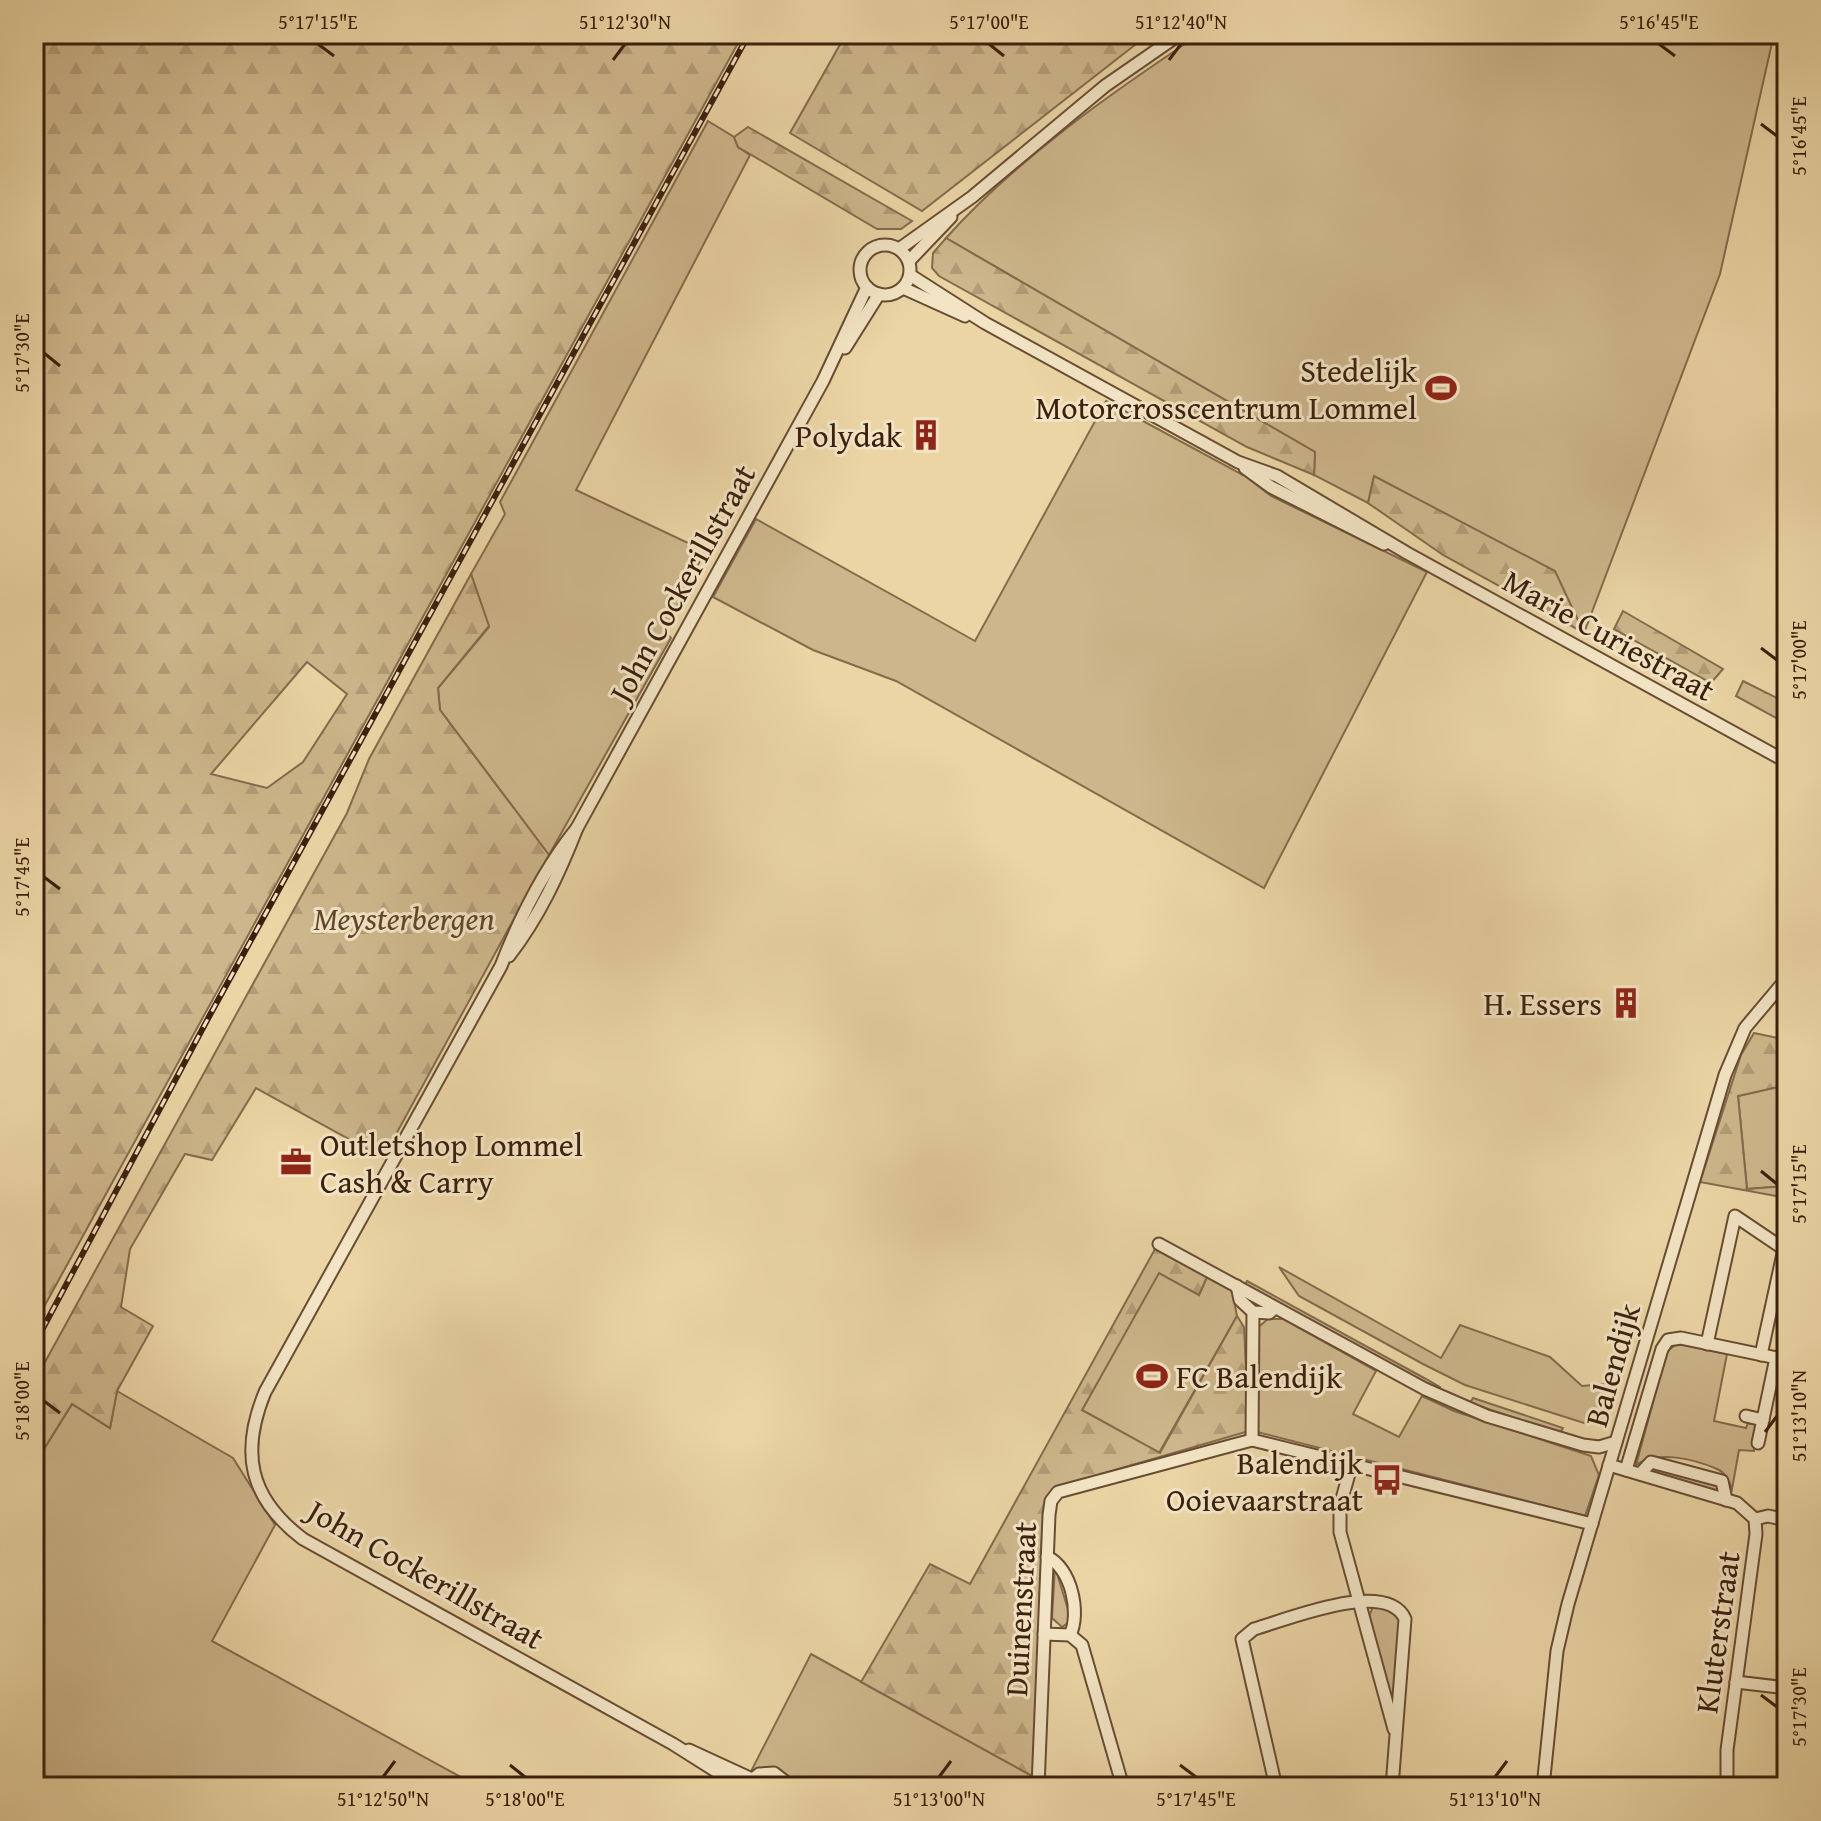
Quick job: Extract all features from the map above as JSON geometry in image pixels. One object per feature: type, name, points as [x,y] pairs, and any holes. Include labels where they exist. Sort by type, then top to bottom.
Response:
[{"type":"street","points":[[899,249],[972,197],[1105,86],[1180,34]]},
{"type":"street","points":[[909,261],[972,197]]},
{"type":"street","points":[[884,244],[899,249],[909,261],[910,275],[903,288],[888,295],[879,294],[862,280],[860,264],[869,250],[884,244]]},
{"type":"street","points":[[910,275],[985,323]]},
{"type":"street","name":"John Cockerillstraat","points":[[792,1787],[774,1773],[746,1784],[303,1539],[276,1515],[251,1468],[252,1431],[265,1392],[501,966],[527,933],[553,886],[577,828],[832,364],[867,287]]},
{"type":"street","points":[[903,288],[985,323]]},
{"type":"street","name":"John Cockerillstraat","points":[[832,364],[879,294]]},
{"type":"street","name":"Marie Curiestraat","points":[[985,323],[1238,462],[1277,476],[1407,553],[1787,762]]},
{"type":"street","name":"Balendijk","points":[[1543,1787],[1557,1651],[1731,1057],[1756,1012],[1787,978]]},
{"type":"street","points":[[1707,1344],[1735,1216],[1784,1249],[1761,1355]]},
{"type":"street","points":[[1159,1244],[1425,1389],[1487,1416],[1583,1445],[1599,1447],[1616,1442]]},
{"type":"street","points":[[1237,1286],[1240,1300],[1253,1312],[1269,1313],[1275,1308]]},
{"type":"street","points":[[1252,1440],[1253,1312]]},
{"type":"street","points":[[1650,1328],[1668,1340],[1681,1338],[1782,1359],[1758,1443]]},
{"type":"street","points":[[1626,1470],[1662,1349],[1668,1340]]},
{"type":"street","points":[[1746,1416],[1763,1420]]},
{"type":"street","name":"Duinenstraat","points":[[1038,1787],[1047,1557],[1051,1501],[1058,1492],[1252,1440],[1592,1524]]},
{"type":"street","name":"Kluterstraat","points":[[1640,1474],[1651,1462],[1722,1481],[1727,1492],[1726,1500]]},
{"type":"street","points":[[1352,1463],[1339,1522],[1396,1738]]},
{"type":"street","name":"Kluterstraat","points":[[1609,1465],[1726,1500],[1744,1507],[1755,1519],[1756,1534],[1727,1750],[1727,1787]]},
{"type":"street","points":[[1755,1519],[1768,1516],[1787,1520]]},
{"type":"street","points":[[1047,1557],[1063,1569],[1076,1619],[1070,1635]]},
{"type":"street","points":[[1276,1787],[1242,1639],[1254,1629],[1358,1600],[1392,1604],[1405,1619],[1392,1785],[1522,1787]]},
{"type":"street","points":[[1044,1634],[1070,1635],[1086,1653],[1123,1787]]},
{"type":"street","points":[[1736,1682],[1787,1688]]},
{"type":"green space","points":[[34,34],[743,34],[34,1325]],"holes":[[[307,662],[347,694],[303,762],[267,788],[211,774]]]},
{"type":"green space","points":[[846,34],[1149,34],[922,211],[790,133]]},
{"type":"green space","name":"Stedelijk Motorcrosscentrum Lommel","points":[[1200,34],[1774,34],[1720,274],[1584,633],[1554,571],[1374,477],[1368,503],[1314,475],[1315,452],[946,238],[1004,181],[1067,128]]},
{"type":"green space","points":[[708,121],[734,137],[738,147],[750,155],[576,490],[705,551],[665,630],[671,638],[549,855],[440,710],[438,688],[489,627],[471,574],[505,514],[500,502]]},
{"type":"green space","points":[[748,127],[912,221],[901,229],[877,229],[738,147],[734,137]]},
{"type":"green space","points":[[946,238],[1315,452],[1314,475],[1247,447],[939,276],[932,268],[933,253]]},
{"type":"green space","points":[[1106,401],[1245,476],[1271,496],[1427,572],[1264,888],[896,681],[813,650],[713,597],[756,519],[975,641]]},
{"type":"green space","points":[[1374,476],[1555,571],[1584,633],[1443,555],[1368,503]]},
{"type":"green space","name":"Meysterbergen","points":[[471,574],[489,626],[438,688],[440,710],[549,855],[383,1158],[256,1088],[212,1160],[185,1154],[130,1249],[121,1307],[153,1326],[117,1391],[110,1428],[72,1404],[34,1465],[34,1382],[347,813],[369,759]]},
{"type":"green space","points":[[1623,611],[1723,669],[1711,683],[1614,629]]},
{"type":"green space","points":[[1743,681],[1787,703],[1787,724],[1736,696]]},
{"type":"green space","points":[[1754,1033],[1787,1040],[1787,1085],[1738,1096],[1747,1189],[1787,1186],[1787,1198],[1700,1182],[1741,1055]]},
{"type":"green space","points":[[1787,1085],[1787,1186],[1747,1189],[1738,1096]]},
{"type":"green space","points":[[1155,1249],[1207,1277],[1199,1295],[1159,1273],[1082,1410],[1160,1453],[1237,1316],[1244,1327],[1249,1431],[1056,1487],[1048,1498],[1042,1534],[1034,1777],[861,1682],[930,1564],[970,1584]]},
{"type":"green space","points":[[1279,1267],[1441,1358],[1460,1325],[1550,1357],[1582,1386],[1615,1383],[1617,1389],[1610,1412],[1587,1424],[1465,1385],[1299,1296]]},
{"type":"green space","name":"FC Balendijk","points":[[1159,1272],[1199,1295],[1207,1277],[1232,1290],[1237,1316],[1159,1453],[1082,1410]]},
{"type":"green space","points":[[1247,1281],[1440,1387],[1438,1390],[1244,1286]]},
{"type":"green space","points":[[1268,1319],[1283,1319],[1376,1371],[1353,1414],[1399,1437],[1422,1396],[1454,1411],[1591,1456],[1599,1475],[1585,1516],[1257,1432],[1256,1329]]},
{"type":"green space","points":[[1677,1344],[1727,1354],[1714,1421],[1746,1428],[1748,1423],[1759,1425],[1754,1451],[1739,1450],[1732,1489],[1723,1473],[1698,1462],[1665,1457],[1645,1460],[1636,1465],[1667,1351]]},
{"type":"green space","points":[[117,1391],[233,1458],[275,1525],[212,1641],[479,1787],[79,1787],[34,1773],[34,1465],[72,1404],[110,1428]]},
{"type":"green space","points":[[1473,1398],[1563,1428],[1560,1433],[1470,1403]]},
{"type":"green space","points":[[1649,1467],[1718,1484],[1719,1493],[1654,1475]]},
{"type":"green space","points":[[1055,1567],[1070,1616],[1068,1623],[1062,1627],[1052,1618]]},
{"type":"green space","points":[[1373,1607],[1389,1609],[1400,1617],[1394,1704],[1368,1618]]},
{"type":"green space","points":[[811,1654],[1034,1777],[1033,1787],[743,1787]]},
{"type":"green space","points":[[34,1773],[79,1787],[34,1787]]},
{"type":"railway","points":[[34,1345],[211,1013],[749,34]]},
{"type":"place","name":"Stedelijk Motorcrosscentrum Lommel","points":[[1441,388]]},
{"type":"place","name":"Polydak","points":[[926,435]]},
{"type":"place","name":"H. Essers","points":[[1626,1003]]},
{"type":"place","name":"Outletshop Lommel Cash & Carry","points":[[296,1162]]},
{"type":"place","name":"FC Balendijk","points":[[1152,1376]]},
{"type":"place","name":"Balendijk Ooievaarstraat","points":[[1387,1480]]}]
